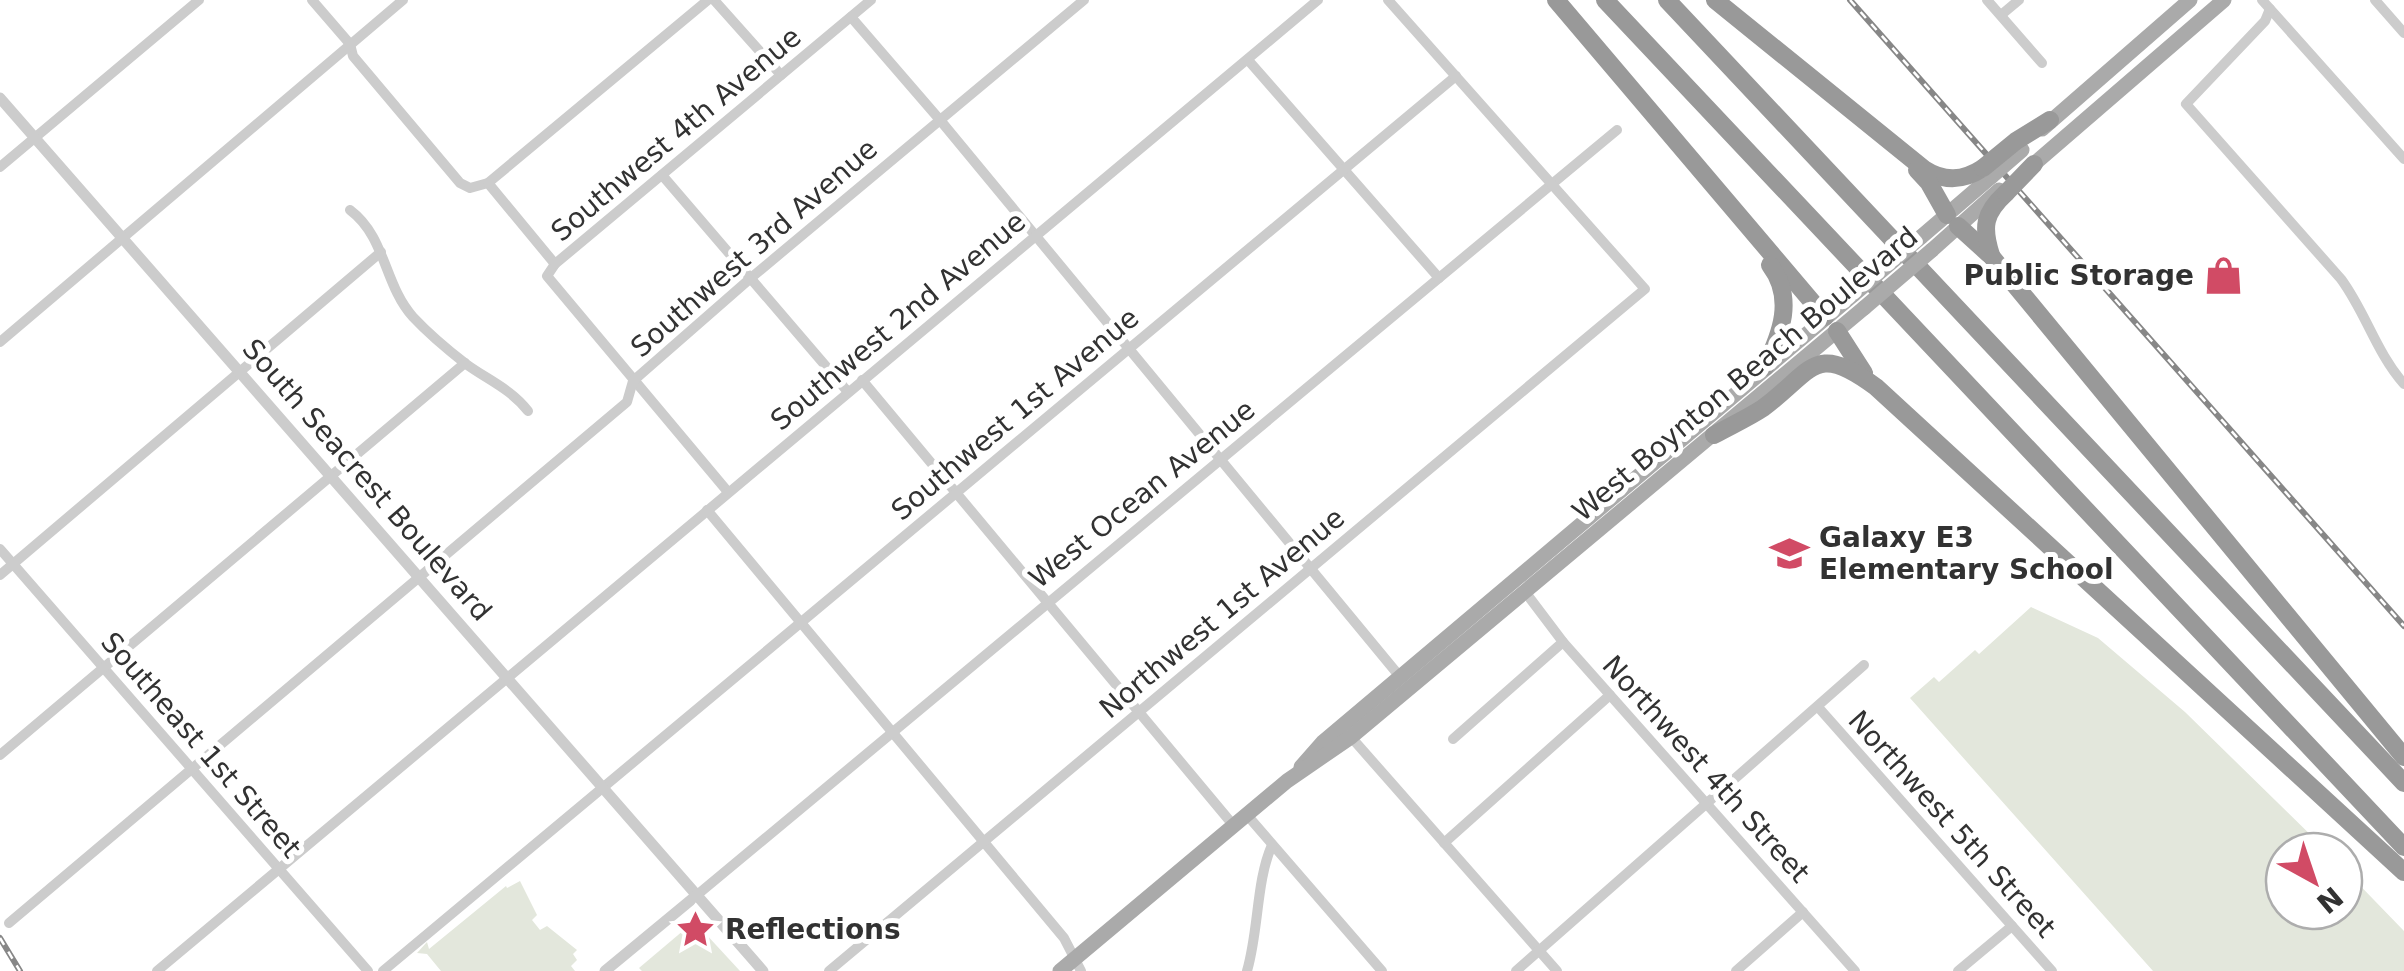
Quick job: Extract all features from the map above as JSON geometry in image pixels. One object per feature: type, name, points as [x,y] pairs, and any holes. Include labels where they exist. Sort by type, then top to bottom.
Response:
[{"type":"highway","points":[[1556,0],[1831,324],[1876,388]]},
{"type":"highway","points":[[1605,0],[2404,848]]},
{"type":"highway","points":[[1667,0],[2404,783]]},
{"type":"highway","points":[[1715,0],[1890,144],[1928,182],[1952,220],[1991,256],[2404,756]]},
{"type":"highway","points":[[1991,256],[1984,233],[1994,204],[1996,181],[2016,141],[2050,120]]},
{"type":"highway","points":[[1890,144],[1938,176],[1996,181],[2034,164]]},
{"type":"highway","points":[[1737,214],[1774,272],[1782,294],[1781,330],[1764,367]]},
{"type":"highway","points":[[1714,435],[1761,409],[1808,370],[1822,363],[1844,365],[1876,388],[2404,872]]},
{"type":"main road","points":[[2050,120],[2190,0]]},
{"type":"main road","points":[[2034,164],[2224,0]]},
{"type":"main road","name":"West Boynton Beach Boulevard","points":[[1859,302],[1921,237],[1952,220],[1996,181]]},
{"type":"main road","name":"West Boynton Beach Boulevard","points":[[1060,971],[1078,965],[1241,820],[1351,737],[1714,435],[1831,324],[1932,250],[1952,220]]},
{"type":"main road","name":"West Boynton Beach Boulevard","points":[[1292,778],[1322,742],[1764,367],[1831,324]]},
{"type":"main road","points":[[1526,593],[1532,578],[1575,542],[1596,512]]},
{"type":"street","points":[[0,167],[199,0]]},
{"type":"street","points":[[312,0],[350,44],[353,56],[460,182],[470,188],[488,183],[711,0],[781,75]]},
{"type":"street","points":[[0,342],[403,0]]},
{"type":"street","name":"Southwest 4th Avenue","points":[[555,264],[871,0]]},
{"type":"street","name":"Southwest 3rd Avenue","points":[[9,922],[628,402],[633,381],[1084,0]]},
{"type":"street","name":"Southwest 2nd Avenue","points":[[158,971],[1318,0]]},
{"type":"street","points":[[1388,0],[1551,184]]},
{"type":"street","points":[[1987,0],[2042,63]]},
{"type":"street","points":[[2000,15],[2018,0]]},
{"type":"street","points":[[2375,0],[2404,33]]},
{"type":"street","points":[[2266,4],[2404,159]]},
{"type":"street","points":[[2266,4],[2265,20],[2186,104],[2341,279],[2357,303],[2379,352],[2404,384]]},
{"type":"street","points":[[851,17],[1401,678]]},
{"type":"street","points":[[1248,60],[1439,278]]},
{"type":"street","name":"Southwest 1st Avenue","points":[[383,971],[1456,76]]},
{"type":"street","name":"South Seacrest Boulevard","points":[[0,98],[763,971]]},
{"type":"street","name":"West Ocean Avenue","points":[[697,894],[1617,130]]},
{"type":"street","points":[[662,175],[848,392]]},
{"type":"street","points":[[488,183],[555,264],[547,276],[728,492]]},
{"type":"street","name":"Northwest 1st Avenue","points":[[828,971],[1645,290],[1551,184]]},
{"type":"street","points":[[350,210],[369,228],[411,314],[466,363],[510,392],[528,411]]},
{"type":"street","points":[[0,574],[380,252]]},
{"type":"street","points":[[0,755],[466,363]]},
{"type":"street","points":[[862,380],[1140,711],[1241,820],[1272,845],[1382,971]]},
{"type":"street","points":[[707,510],[985,840],[1064,938],[1078,965]]},
{"type":"street","name":"Southeast 1st Street","points":[[0,549],[368,971]]},
{"type":"street","name":"Northwest 4th Street","points":[[1526,593],[1563,642],[1855,971]]},
{"type":"street","points":[[1452,739],[1563,642]]},
{"type":"street","points":[[1516,971],[1864,665]]},
{"type":"street","points":[[1444,843],[1610,696]]},
{"type":"street","name":"Northwest 5th Street","points":[[1818,707],[2052,971]]},
{"type":"street","points":[[1351,737],[1558,971]]},
{"type":"street","points":[[1247,971],[1257,932],[1264,864],[1272,845]]},
{"type":"street","points":[[605,971],[697,894]]},
{"type":"street","points":[[1736,971],[1803,912]]},
{"type":"street","points":[[1958,971],[2012,926]]},
{"type":"shaded area","points":[[2031,607],[2098,638],[2185,712],[2307,831],[2264,831],[2264,931],[2364,931],[2364,890],[2404,931],[2404,971],[2153,971],[1910,698],[1934,677],[1939,682],[1975,650],[1979,654]]},
{"type":"shaded area","points":[[520,881],[537,915],[532,920],[540,930],[547,926],[577,950],[573,954],[577,960],[571,966],[575,971],[441,971],[427,954],[417,953],[427,942],[429,949],[506,886]]},
{"type":"shaded area","points":[[684,930],[694,936],[704,932],[740,971],[639,968]]},
{"type":"railway","points":[[1850,0],[2404,626]]},
{"type":"railway","points":[[0,938],[20,971]]},
{"type":"place","name":"Public Storage","points":[[2224,275]]},
{"type":"place","name":"Galaxy E3 Elementary School","points":[[1789,553]]},
{"type":"place","name":"Reflections","points":[[695,929]]}]
